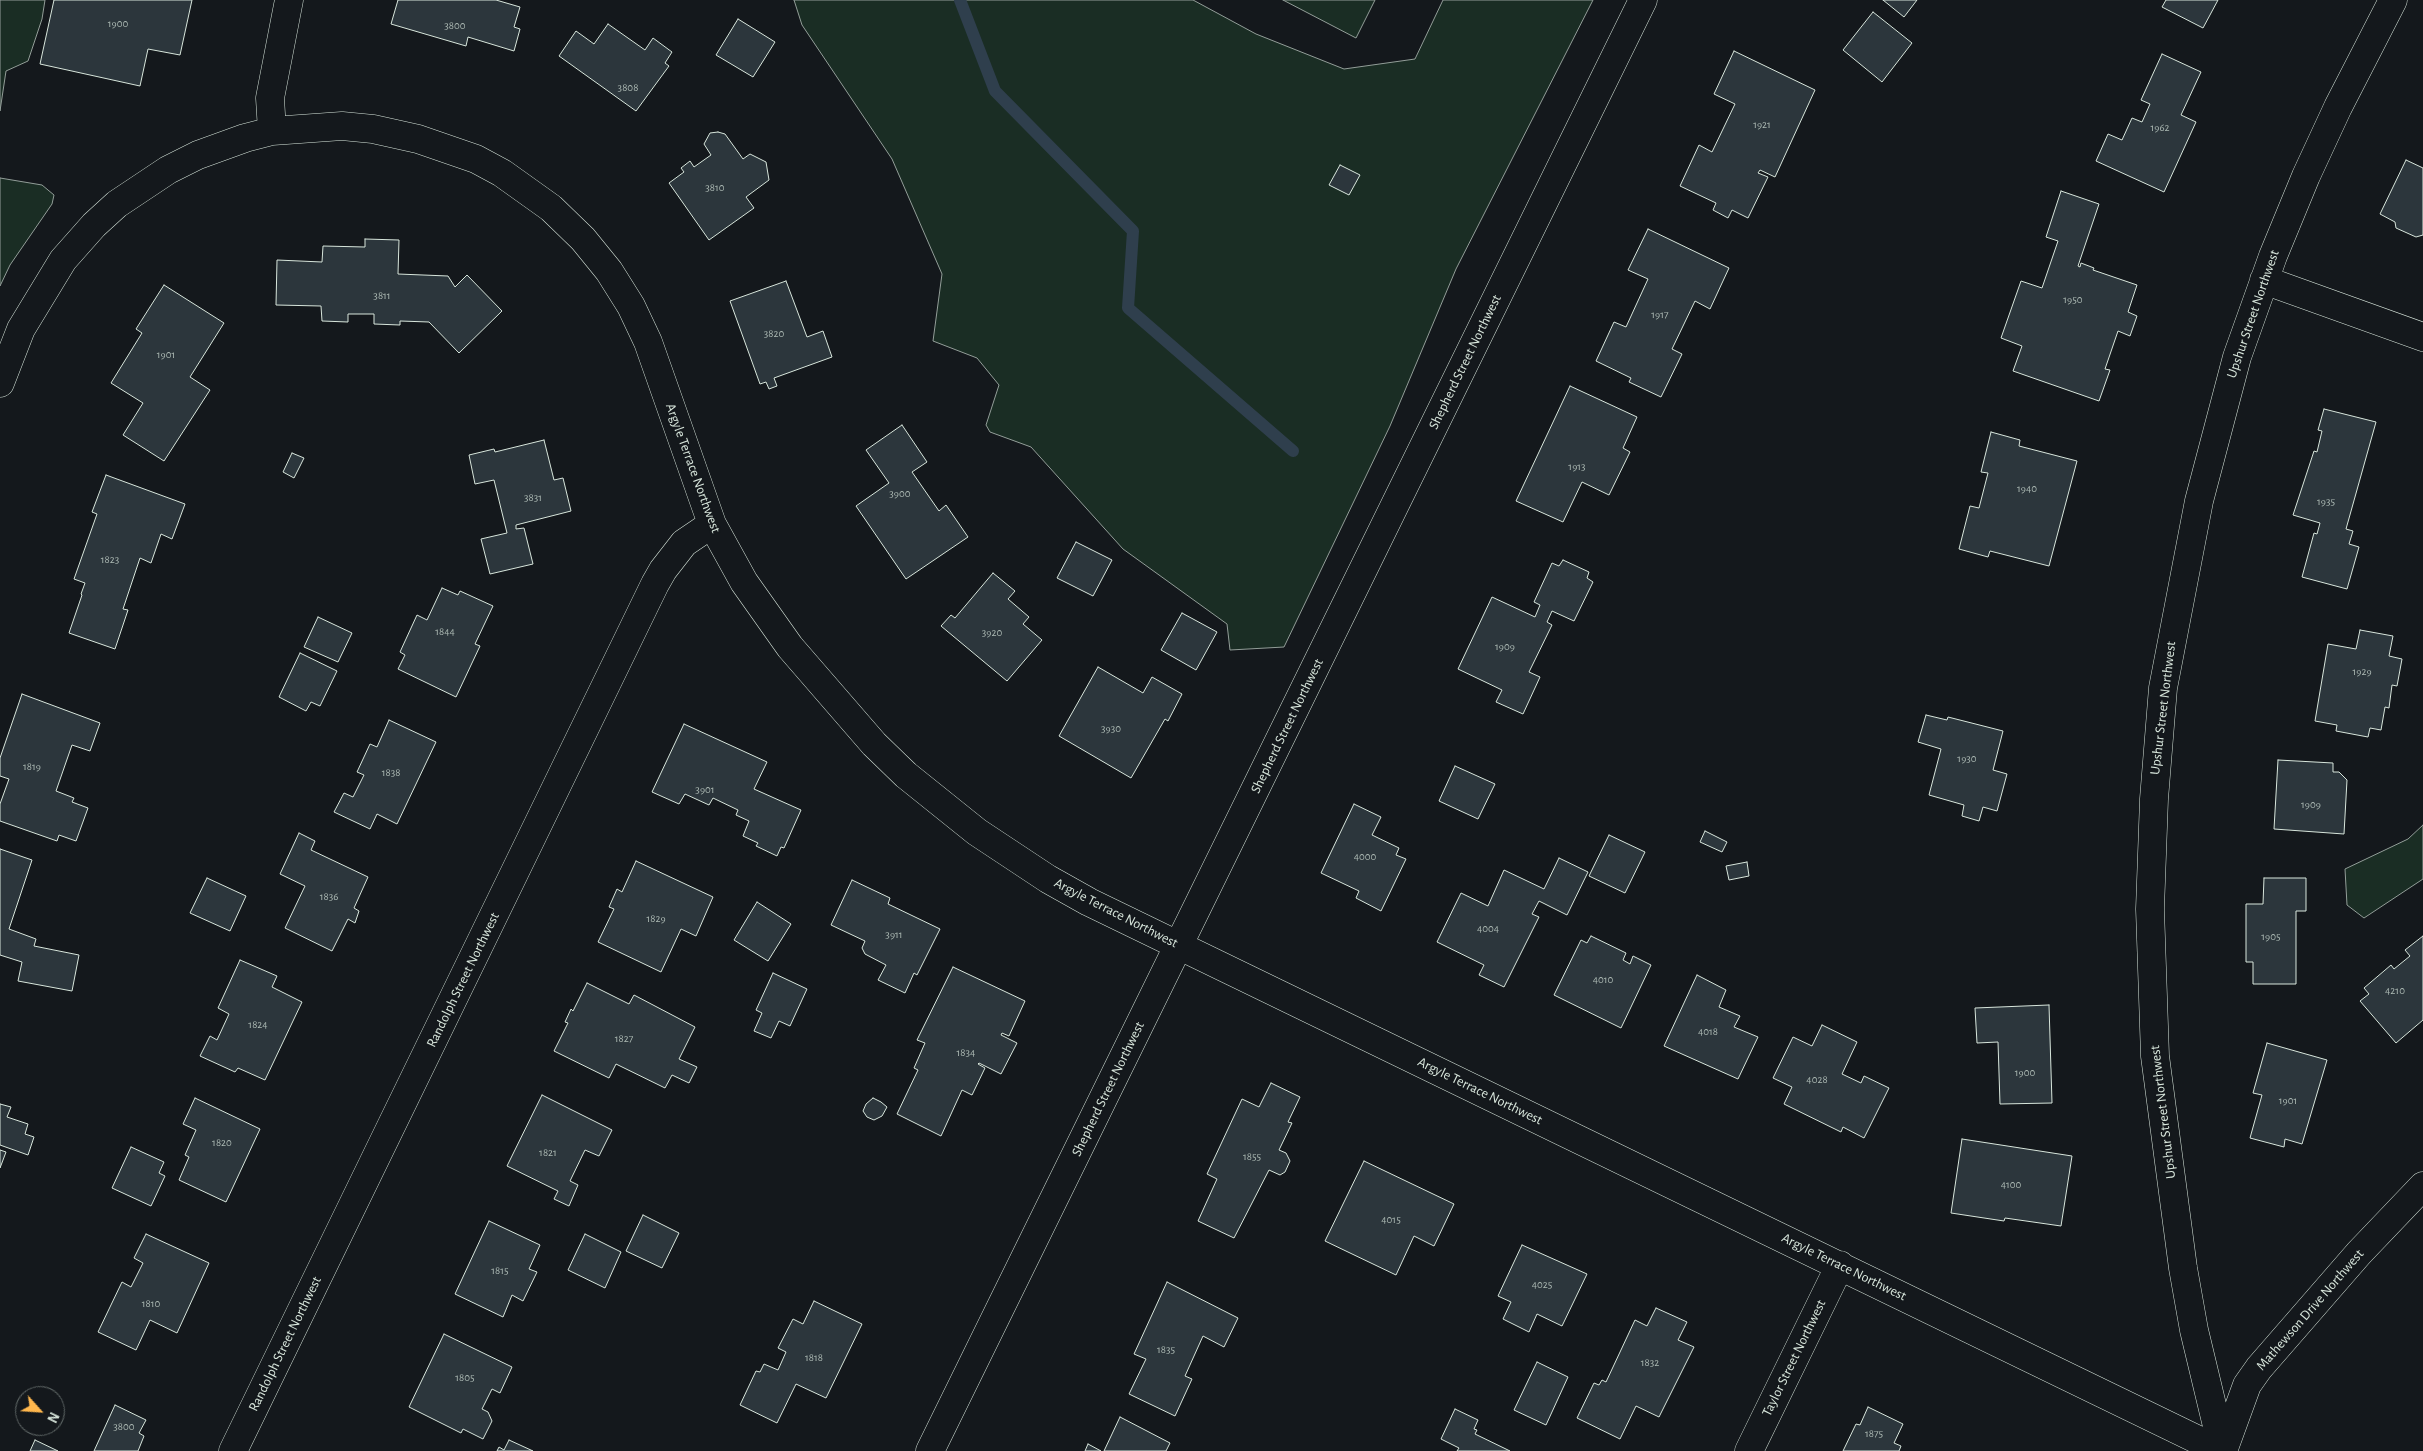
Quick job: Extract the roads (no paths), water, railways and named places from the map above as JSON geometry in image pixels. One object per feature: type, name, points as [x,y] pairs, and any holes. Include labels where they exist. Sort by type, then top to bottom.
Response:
[{"type":"street","points":[[272,132],[270,98],[289,0]]},
{"type":"street","name":"Shepherd Street Northwest","points":[[930,1451],[1643,0]]},
{"type":"street","name":"Upshur Street Northwest","points":[[2222,1451],[2194,1330],[2183,1268],[2155,1056],[2150,946],[2152,835],[2163,688],[2185,563],[2221,409],[2236,357],[2264,280],[2314,159],[2338,107],[2394,0]]},
{"type":"street","name":"Argyle Terrace Northwest","points":[[0,383],[21,329],[42,290],[63,260],[94,225],[143,186],[183,162],[245,138],[272,132],[342,126],[380,130],[418,138],[462,153],[502,173],[562,218],[604,264],[637,317],[650,348],[712,524],[744,582],[790,647],[859,728],[906,776],[977,832],[1040,874],[1088,902],[2222,1451]]},
{"type":"street","points":[[2264,280],[2423,337]]},
{"type":"street","name":"Randolph Street Northwest","points":[[233,1451],[655,584],[663,570],[684,544],[712,524]]},
{"type":"street","name":"Mathewson Drive Northwest","points":[[2222,1451],[2247,1385],[2259,1368],[2359,1253],[2423,1186]]},
{"type":"street","name":"Taylor Street Northwest","points":[[1749,1451],[1840,1265]]},
{"type":"waterway","points":[[960,0],[995,91],[1133,231],[1128,308],[1293,451]]}]
